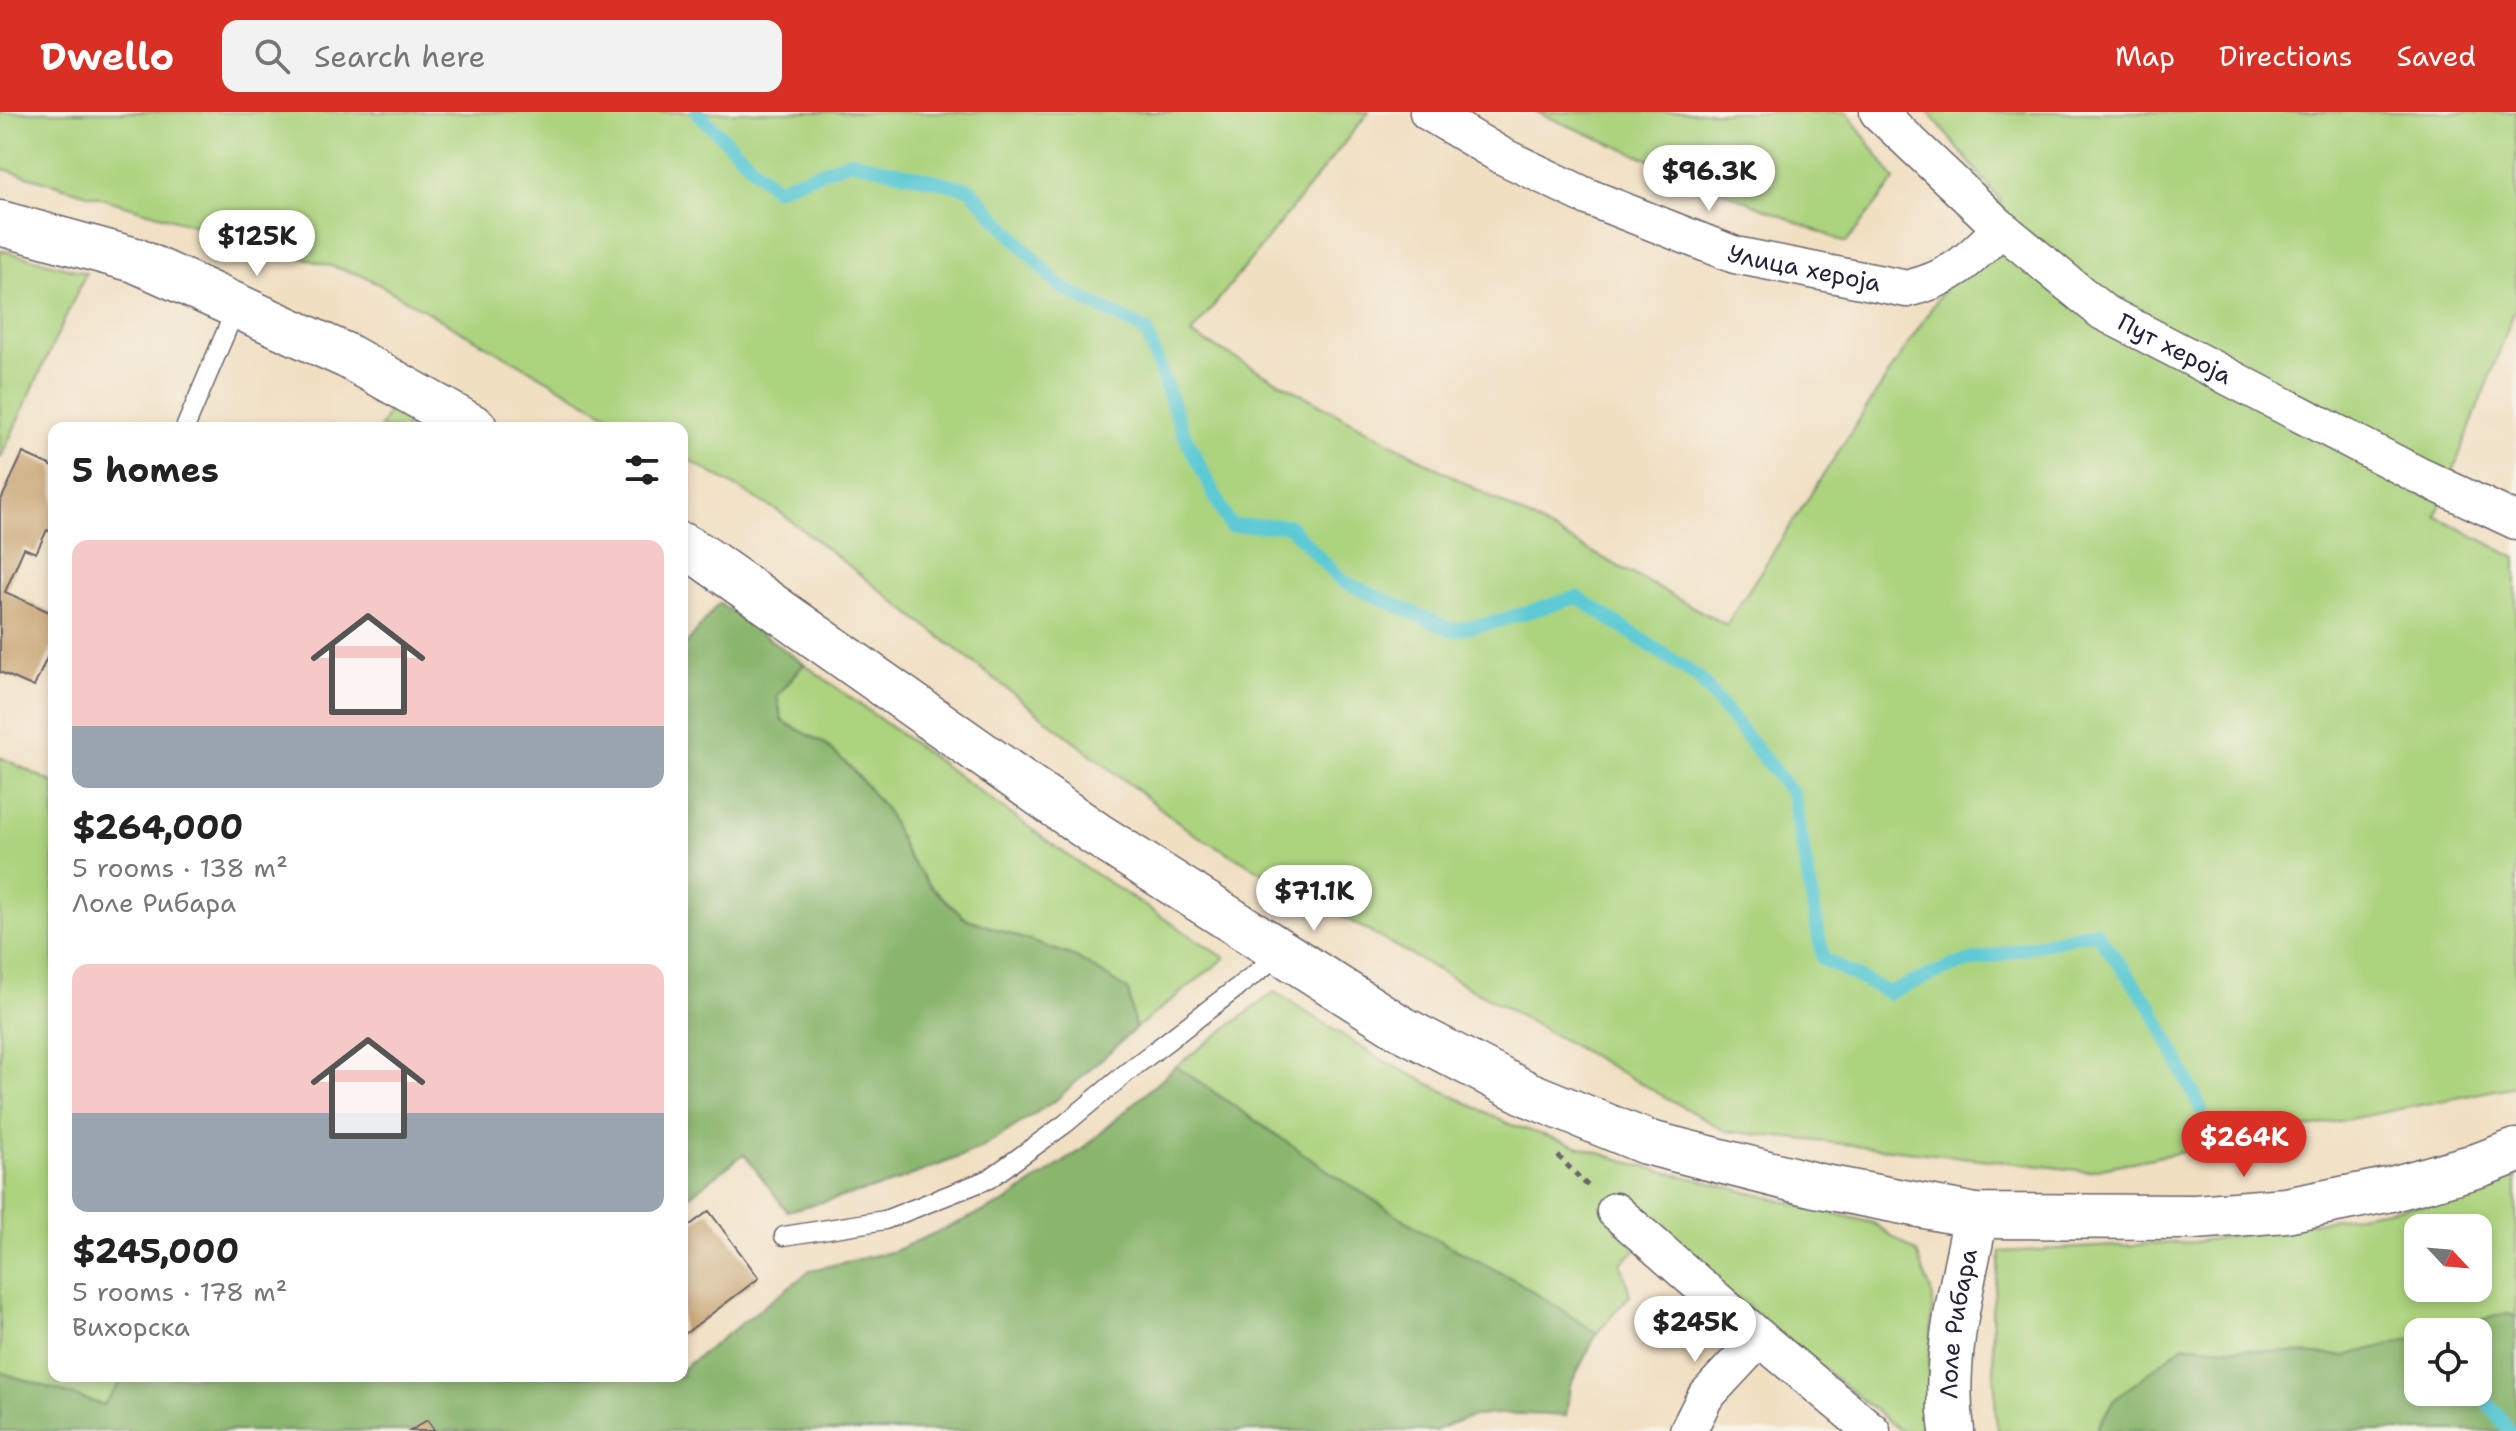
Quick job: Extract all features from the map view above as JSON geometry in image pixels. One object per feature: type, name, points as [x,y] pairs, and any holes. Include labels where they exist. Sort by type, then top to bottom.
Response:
[{"type":"main road","points":[[0,223],[135,260],[349,357],[464,422]]},
{"type":"main road","points":[[688,548],[1096,834],[1401,1028],[1528,1094],[1646,1142],[1815,1185],[1976,1216],[2195,1217],[2286,1210],[2392,1189],[2479,1165],[2516,1151]]},
{"type":"main road","name":"Лоле Рибара","points":[[1952,1431],[1949,1410],[1950,1354],[1976,1216]]},
{"type":"street","name":"Улица хероја","points":[[1428,112],[1502,156],[1588,197],[1735,255],[1907,289],[1932,283],[1964,265],[2001,228]]},
{"type":"street","name":"Пут хероја","points":[[1878,112],[2001,228],[2103,312],[2418,475],[2516,521]]},
{"type":"street","points":[[1615,1211],[1872,1431]]},
{"type":"street","points":[[1688,1431],[1705,1397],[1760,1338]]},
{"type":"lane","points":[[188,422],[237,306]]},
{"type":"lane","points":[[784,1236],[885,1220],[989,1179],[1065,1124],[1282,953]]},
{"type":"green space","points":[[0,112],[1369,112],[1191,334],[1726,625],[2001,201],[1928,112],[2516,112],[2516,307],[2436,516],[2516,558],[2516,1086],[2087,1171],[1726,1131],[1191,832],[781,513],[688,459],[688,422],[621,422],[364,276],[0,168]]},
{"type":"green space","points":[[1536,112],[1847,112],[1895,180],[1846,243]]},
{"type":"green space","points":[[0,250],[86,273],[0,459]]},
{"type":"green space","points":[[390,408],[414,422],[383,422]]},
{"type":"green space","points":[[719,603],[804,664],[777,696],[782,721],[824,743],[852,769],[887,811],[907,855],[931,887],[964,918],[1076,957],[1128,990],[1135,1029],[1056,1100],[980,1149],[884,1186],[787,1211],[744,1154],[688,1197],[688,642]]},
{"type":"green space","points":[[804,664],[1074,860],[1225,958],[1135,1029],[1128,990],[1076,957],[965,918],[931,887],[907,855],[887,811],[852,769],[824,743],[782,721],[777,696]]},
{"type":"green space","points":[[0,757],[48,780],[48,1382],[121,1382],[103,1405],[0,1372]]},
{"type":"green space","points":[[1275,992],[1380,1059],[1509,1124],[1638,1165],[1873,1223],[1917,1253],[1933,1297],[1926,1418],[1918,1431],[1901,1431],[1653,1233],[1621,1263],[1630,1295],[1597,1333],[1515,1280],[1430,1236],[1330,1172],[1176,1066]]},
{"type":"green space","points":[[1176,1066],[1330,1172],[1430,1236],[1515,1280],[1597,1333],[1570,1386],[1566,1416],[1483,1415],[1451,1423],[1435,1431],[0,1431],[0,1372],[103,1405],[121,1382],[688,1382],[688,1364],[811,1270],[894,1251],[1005,1202],[1084,1148]]},
{"type":"green space","points":[[2516,1176],[2516,1431],[1998,1431],[1992,1310],[2001,1252],[2194,1242],[2442,1201]]},
{"type":"green space","points":[[2507,1313],[2516,1317],[2516,1431],[2095,1431],[2114,1400],[2184,1345],[2345,1356],[2404,1341],[2404,1406],[2492,1406],[2492,1318],[2488,1318]]},
{"type":"building","points":[[23,453],[48,464],[48,530],[36,553],[24,548],[5,592],[48,611],[48,656],[34,687],[0,672],[0,502]]},
{"type":"building","points":[[709,1211],[759,1278],[688,1331],[688,1227]]},
{"type":"building","points":[[427,1420],[435,1431],[410,1431]]},
{"type":"waterway","points":[[697,112],[775,189],[851,161],[970,189],[1059,286],[1146,331],[1182,430],[1230,526],[1288,525],[1342,581],[1452,630],[1488,624],[1577,597],[1698,677],[1793,794],[1823,959],[1889,993],[1952,966],[2095,931],[2152,1008],[2201,1109]]},
{"type":"waterway","points":[[2490,1406],[2510,1431]]}]
